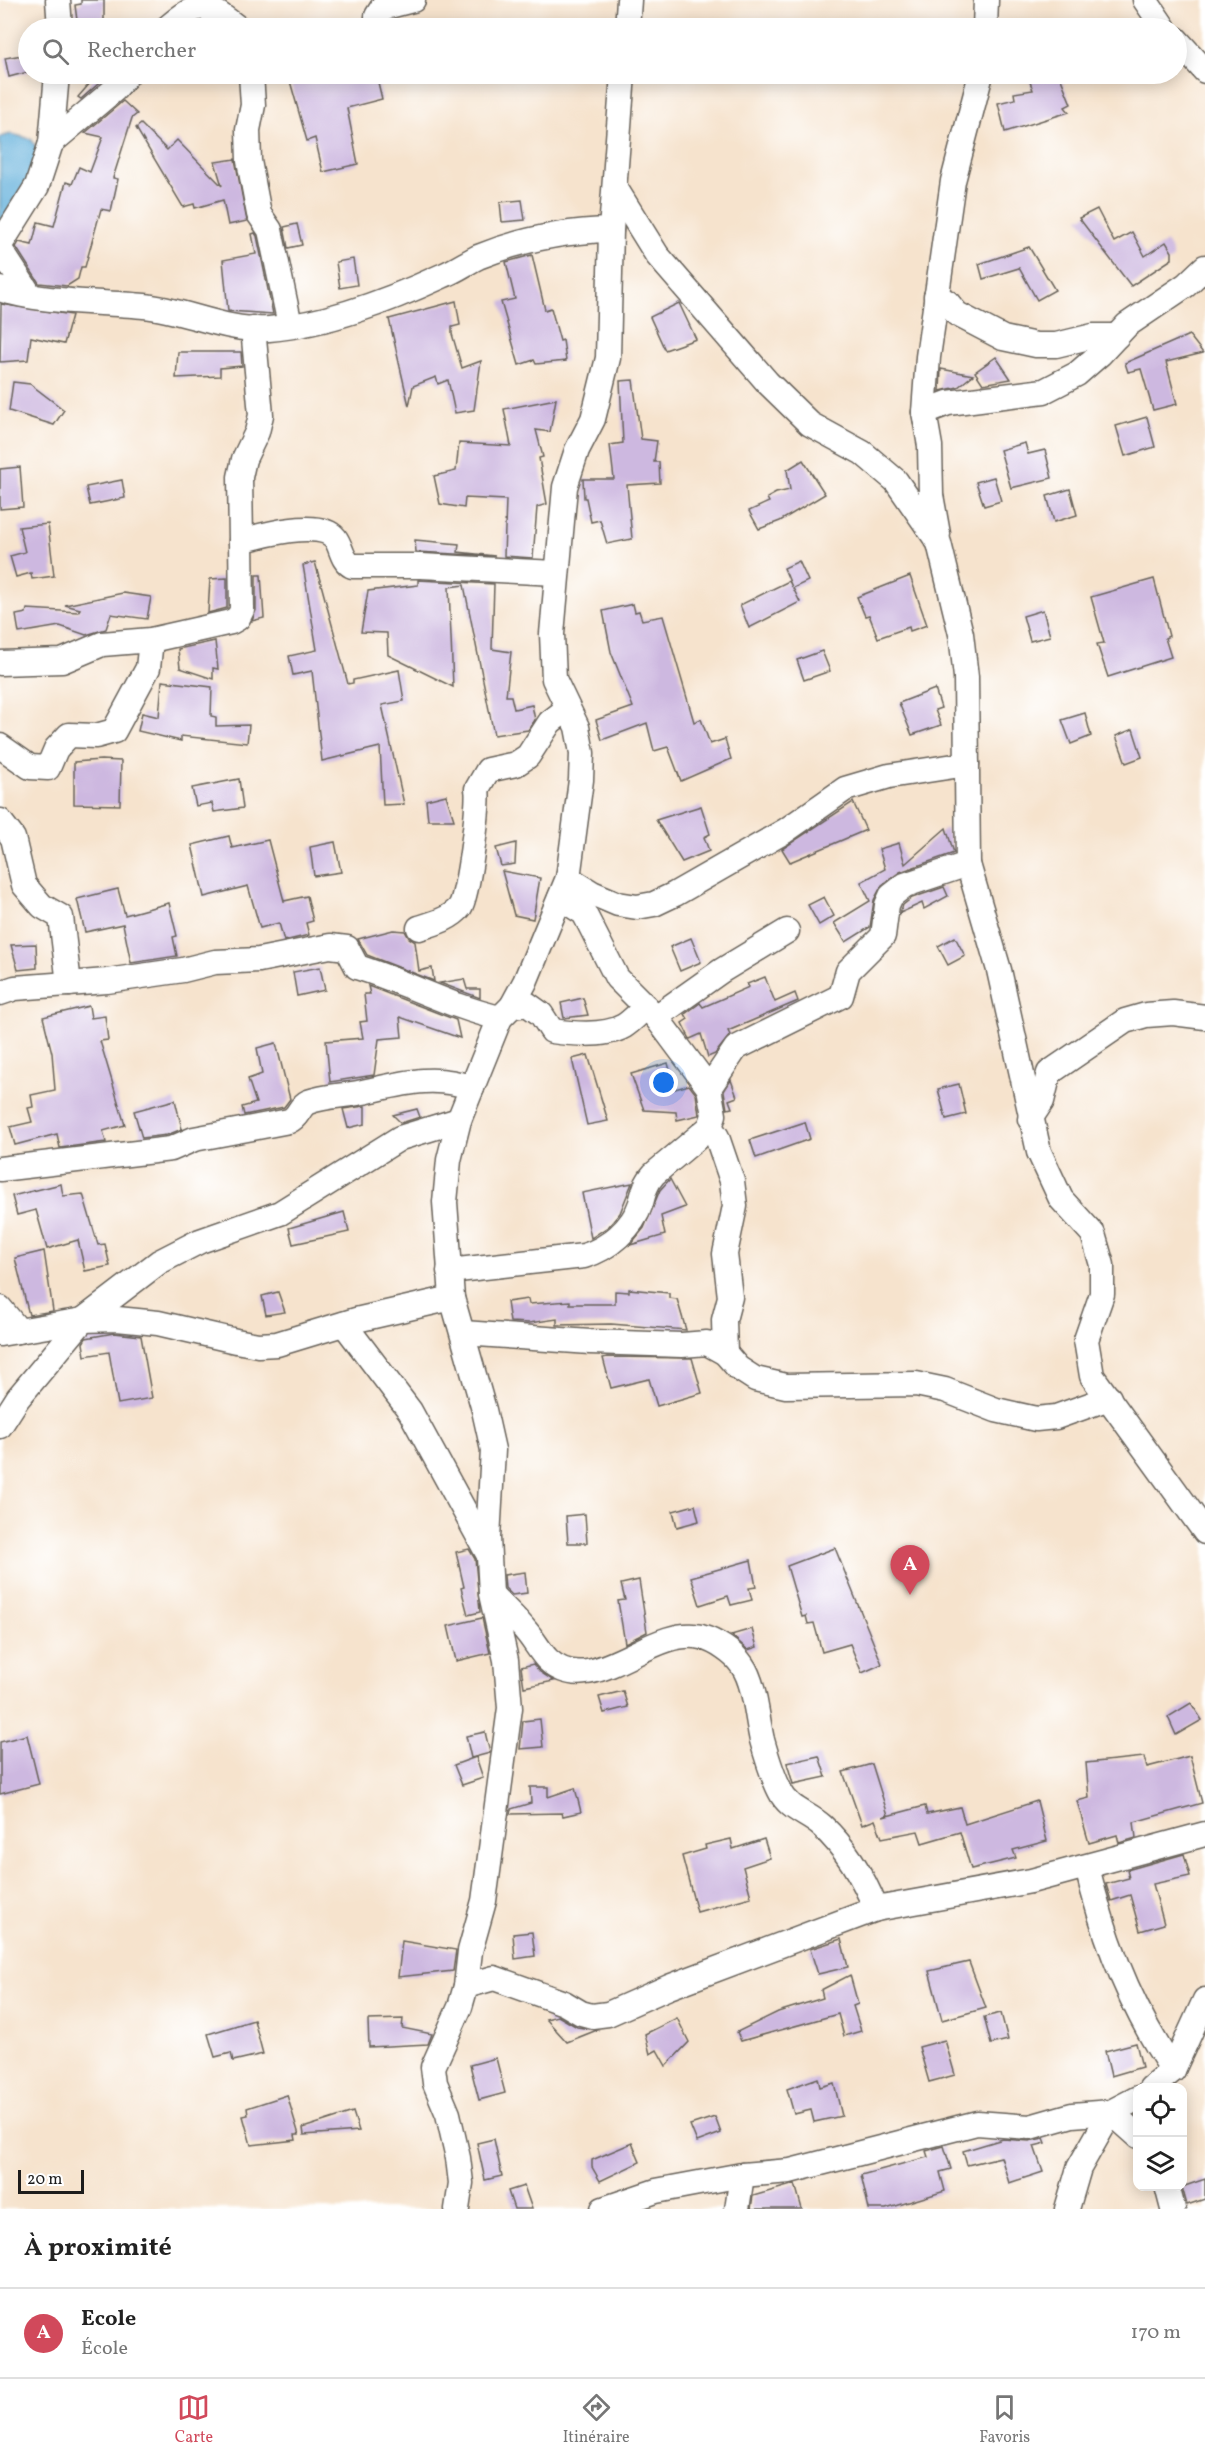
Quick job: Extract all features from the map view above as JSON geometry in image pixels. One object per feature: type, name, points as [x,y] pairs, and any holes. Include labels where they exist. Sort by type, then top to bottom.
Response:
[{"type":"street","points":[[58,0],[59,18]]},
{"type":"street","points":[[377,18],[382,8],[413,0]]},
{"type":"street","points":[[628,18],[630,0]]},
{"type":"street","points":[[985,18],[986,0]]},
{"type":"street","points":[[1145,0],[1157,18]]},
{"type":"street","points":[[178,18],[187,9],[199,6],[209,8],[224,18]]},
{"type":"street","points":[[1187,51],[1205,71]]},
{"type":"street","points":[[30,296],[0,247],[37,186],[51,143],[56,84]]},
{"type":"street","points":[[51,143],[119,84]]},
{"type":"street","points":[[251,84],[254,105],[248,130],[249,161],[260,214],[270,230],[290,325]]},
{"type":"street","points":[[457,2209],[461,2183],[458,2158],[448,2114],[435,2083],[433,2067],[449,2035],[466,1986],[470,1951],[484,1901],[510,1708],[506,1660],[491,1594],[489,1557],[493,1450],[452,1298],[445,1202],[449,1160],[459,1120],[564,888],[582,753],[577,727],[554,679],[552,634],[556,573],[565,487],[577,450],[593,419],[608,358],[611,230],[622,84]]},
{"type":"street","points":[[978,84],[953,182],[936,296],[924,412],[930,446],[932,495],[939,543],[961,634],[965,666],[968,864],[999,970],[1039,1152],[1061,1199],[1093,1234],[1102,1265],[1102,1294],[1086,1340],[1092,1376],[1205,1532]]},
{"type":"street","points":[[616,189],[657,255],[768,383],[810,424],[863,453],[896,481],[939,543]]},
{"type":"street","points":[[0,289],[30,296],[150,307],[239,328],[290,325],[344,313],[390,298],[479,257],[547,236],[580,231],[611,230]]},
{"type":"street","points":[[924,412],[948,403],[1044,391],[1077,374],[1117,336],[1205,267]]},
{"type":"street","points":[[936,296],[947,302],[957,314],[1003,338],[1036,345],[1056,345],[1094,336],[1117,336]]},
{"type":"street","points":[[0,663],[62,661],[102,644],[151,640],[231,622],[238,618],[242,610],[240,477],[244,459],[257,432],[261,415],[253,328]]},
{"type":"street","points":[[240,541],[316,527],[329,532],[336,539],[344,558],[351,566],[421,566],[556,573]]},
{"type":"street","points":[[0,746],[30,767],[48,768],[56,749],[69,735],[96,736],[114,731],[148,668],[151,640]]},
{"type":"street","points":[[419,928],[444,919],[460,907],[472,862],[475,816],[480,800],[477,789],[488,770],[516,764],[528,756],[550,722],[567,709]]},
{"type":"street","points":[[564,888],[592,893],[618,903],[637,907],[654,904],[785,831],[845,789],[889,776],[967,764]]},
{"type":"street","points":[[0,820],[13,838],[24,885],[42,906],[61,917],[69,984]]},
{"type":"street","points":[[709,1088],[736,1048],[841,996],[848,971],[883,936],[887,905],[898,889],[968,864]]},
{"type":"street","points":[[449,1271],[552,1261],[596,1252],[627,1227],[638,1211],[646,1183],[710,1127],[714,1115],[709,1088],[651,1012],[617,978],[584,913],[564,888]]},
{"type":"street","points":[[3,986],[69,984],[183,970],[215,962],[259,960],[330,946],[347,948],[357,967],[426,991],[469,1011],[506,1012],[527,1004],[541,1014],[552,1031],[569,1034],[623,1027],[787,931]]},
{"type":"street","points":[[1030,1119],[1042,1101],[1049,1073],[1125,1021],[1146,1015],[1173,1014],[1205,1017]]},
{"type":"street","points":[[0,1169],[171,1149],[195,1139],[289,1121],[297,1117],[304,1104],[318,1099],[402,1082],[434,1079],[472,1088]]},
{"type":"street","points":[[0,1426],[18,1398],[83,1320],[109,1298],[182,1249],[280,1213],[399,1138],[459,1120]]},
{"type":"street","points":[[710,1127],[717,1137],[732,1181],[735,1206],[725,1254],[730,1297],[724,1320],[725,1353]]},
{"type":"street","points":[[0,1308],[9,1332],[83,1320],[117,1319],[158,1323],[258,1345],[277,1344],[344,1324],[452,1298]]},
{"type":"street","points":[[344,1324],[411,1411],[489,1557]]},
{"type":"street","points":[[463,1333],[590,1342],[682,1345],[707,1343],[725,1353],[738,1368],[755,1379],[786,1386],[916,1384],[945,1390],[996,1410],[1036,1419],[1056,1417],[1109,1398]]},
{"type":"street","points":[[491,1594],[527,1632],[549,1661],[571,1673],[592,1673],[657,1643],[682,1635],[702,1637],[721,1645],[743,1665],[771,1770],[782,1795],[800,1813],[820,1824],[842,1850],[859,1873],[876,1909]]},
{"type":"street","points":[[466,1986],[494,1978],[564,2003],[581,2013],[592,2016],[608,2014],[669,1987],[876,1909],[1031,1881],[1087,1868],[1205,1834]]},
{"type":"street","points":[[1087,1868],[1096,1904],[1140,2019],[1173,2070]]},
{"type":"street","points":[[1157,2083],[1173,2070],[1205,2000]]},
{"type":"street","points":[[603,2209],[656,2191],[742,2175],[790,2171],[977,2122],[1030,2127],[1072,2115],[1111,2112],[1133,2100]]},
{"type":"street","points":[[1111,2112],[1133,2132]]},
{"type":"street","points":[[1067,2209],[1079,2168],[1111,2112]]},
{"type":"street","points":[[737,2209],[742,2175]]},
{"type":"street","points":[[1168,2191],[1173,2209]]},
{"type":"water","points":[[11,134],[31,139],[41,155],[0,230],[0,137]]},
{"type":"building","points":[[81,0],[104,0],[104,18],[77,18],[75,5],[81,4]]},
{"type":"building","points":[[18,56],[18,75],[9,77],[5,58]]},
{"type":"building","points":[[89,84],[98,84],[81,99],[78,97]]},
{"type":"building","points":[[291,84],[378,84],[382,99],[347,108],[358,164],[323,172],[315,138],[307,141]]},
{"type":"building","points":[[1031,84],[1063,84],[1071,104],[1065,107],[1069,112],[1005,132],[998,103],[1015,99],[1014,93],[1033,90]]},
{"type":"building","points":[[123,101],[137,114],[132,118],[113,178],[118,179],[111,211],[101,209],[85,267],[81,267],[78,279],[67,286],[39,283],[16,247],[19,242],[32,245],[38,222],[54,226],[66,182],[72,184],[79,167],[90,172],[103,137],[85,133]]},
{"type":"building","points":[[141,124],[167,150],[177,140],[222,186],[215,162],[235,159],[247,221],[228,225],[223,200],[195,208],[194,204],[183,207],[136,128]]},
{"type":"building","points":[[522,200],[525,220],[502,222],[500,202]]},
{"type":"building","points":[[1097,209],[1114,242],[1132,232],[1145,256],[1166,242],[1172,252],[1172,259],[1131,286],[1079,218]]},
{"type":"building","points":[[297,224],[302,245],[288,248],[284,227]]},
{"type":"building","points":[[255,233],[273,314],[228,311],[223,260],[256,254],[252,234]]},
{"type":"building","points":[[1029,247],[1055,290],[1037,300],[1019,268],[983,279],[979,264]]},
{"type":"building","points":[[532,255],[545,310],[551,308],[560,341],[563,340],[566,361],[536,364],[534,360],[519,365],[501,302],[515,299],[506,262]]},
{"type":"building","points":[[353,259],[357,285],[340,288],[336,262]]},
{"type":"building","points":[[456,301],[460,325],[452,327],[452,334],[462,368],[481,361],[474,410],[455,413],[448,380],[438,384],[436,377],[413,386],[409,406],[389,319]]},
{"type":"building","points":[[679,303],[696,339],[665,350],[650,317]]},
{"type":"building","points":[[1,304],[72,315],[64,344],[31,337],[28,360],[0,362]]},
{"type":"building","points":[[1189,335],[1203,353],[1166,362],[1177,404],[1153,410],[1141,369],[1128,372],[1125,363]]},
{"type":"building","points":[[178,352],[241,352],[242,366],[220,368],[220,376],[176,378]]},
{"type":"building","points":[[996,357],[1011,379],[983,384],[975,372]]},
{"type":"building","points":[[941,369],[973,375],[958,387],[940,391]]},
{"type":"building","points":[[633,380],[641,439],[657,441],[654,462],[659,462],[660,483],[627,485],[632,539],[607,544],[600,520],[591,522],[586,498],[584,498],[583,479],[614,479],[610,445],[623,443],[620,381]]},
{"type":"building","points":[[13,382],[30,384],[64,410],[54,425],[9,411]]},
{"type":"building","points":[[556,399],[550,432],[536,430],[543,457],[539,458],[547,504],[537,507],[533,558],[504,556],[506,500],[465,498],[464,508],[440,504],[434,476],[456,471],[459,443],[511,446],[504,409]]},
{"type":"building","points":[[1147,417],[1155,447],[1125,456],[1116,426]]},
{"type":"building","points":[[1025,443],[1028,454],[1045,450],[1052,478],[1011,488],[1000,450]]},
{"type":"building","points":[[803,460],[825,494],[780,521],[759,529],[749,511],[769,502],[767,498],[776,493],[790,490],[787,470]]},
{"type":"building","points":[[20,467],[23,507],[0,509],[0,469]]},
{"type":"building","points":[[994,477],[1001,501],[984,506],[976,482]]},
{"type":"building","points":[[122,480],[125,498],[90,505],[86,487]]},
{"type":"building","points":[[1070,489],[1077,515],[1054,522],[1047,496]]},
{"type":"building","points":[[48,524],[54,576],[32,579],[31,573],[16,577],[10,556],[25,552],[19,527]]},
{"type":"building","points":[[415,540],[459,544],[458,552],[495,556],[416,552]]},
{"type":"building","points":[[799,561],[808,581],[793,588],[800,602],[749,628],[740,605],[789,581],[792,587],[784,568]]},
{"type":"building","points":[[315,562],[348,684],[353,683],[353,680],[399,670],[404,701],[382,705],[404,804],[383,805],[380,747],[322,761],[312,671],[293,675],[289,656],[317,650],[303,565]]},
{"type":"building","points":[[256,575],[261,575],[264,618],[252,621],[256,610]]},
{"type":"building","points":[[910,576],[927,625],[910,631],[909,627],[878,638],[869,615],[865,616],[857,597]]},
{"type":"building","points":[[227,578],[227,608],[208,613],[210,579]]},
{"type":"building","points":[[1154,579],[1169,636],[1165,638],[1171,657],[1108,677],[1097,644],[1104,643],[1091,597]]},
{"type":"building","points":[[418,580],[494,584],[492,649],[511,652],[506,696],[511,696],[514,709],[532,705],[535,720],[528,730],[494,735],[464,585],[449,587],[453,687],[388,655],[387,633],[361,632],[368,591],[418,585]]},
{"type":"building","points":[[123,593],[151,597],[147,619],[111,614],[106,629],[86,635],[60,626],[19,633],[16,615],[26,613],[27,609],[78,612],[80,609],[65,605]]},
{"type":"building","points":[[633,604],[635,612],[639,611],[642,620],[663,616],[694,722],[701,719],[710,744],[725,739],[731,759],[681,781],[668,747],[654,751],[647,723],[602,740],[596,720],[633,707],[611,652],[603,611]]},
{"type":"building","points":[[1043,610],[1050,636],[1030,641],[1023,616]]},
{"type":"building","points":[[215,641],[218,669],[213,668],[213,679],[180,668],[178,649]]},
{"type":"building","points":[[822,651],[830,671],[804,680],[797,660]]},
{"type":"building","points":[[162,681],[212,687],[211,716],[216,717],[216,726],[249,725],[247,743],[181,736],[181,741],[138,731],[142,713],[159,717]]},
{"type":"building","points":[[935,689],[941,708],[935,710],[941,725],[912,735],[899,703]]},
{"type":"building","points":[[1085,713],[1091,736],[1071,744],[1062,720]]},
{"type":"building","points":[[1133,729],[1142,757],[1126,763],[1116,736]]},
{"type":"building","points":[[121,761],[120,805],[74,804],[74,762]]},
{"type":"building","points":[[239,779],[243,808],[214,812],[212,803],[196,806],[192,788]]},
{"type":"building","points":[[446,795],[454,820],[428,820],[426,800]]},
{"type":"building","points":[[853,802],[866,830],[790,862],[782,849]]},
{"type":"building","points":[[701,806],[710,834],[704,837],[709,851],[682,862],[656,820]]},
{"type":"building","points":[[946,828],[954,853],[900,872],[882,885],[874,900],[870,927],[846,942],[834,923],[870,901],[861,882],[885,869],[879,849],[899,843],[905,864]]},
{"type":"building","points":[[229,836],[232,848],[268,840],[284,901],[307,896],[313,921],[306,923],[309,935],[284,941],[279,923],[260,928],[248,886],[204,897],[192,845]]},
{"type":"building","points":[[335,842],[341,872],[314,876],[310,847]]},
{"type":"building","points":[[516,843],[515,864],[501,866],[496,848]]},
{"type":"building","points":[[502,871],[540,878],[533,919],[514,915]]},
{"type":"building","points":[[944,887],[948,896],[924,909],[922,903],[900,913],[903,905],[912,898]]},
{"type":"building","points":[[118,889],[125,915],[169,903],[177,936],[173,937],[177,956],[131,963],[123,924],[85,932],[77,899]]},
{"type":"building","points":[[824,897],[834,916],[819,925],[808,905]]},
{"type":"building","points":[[393,930],[405,931],[415,942],[419,971],[432,968],[434,981],[367,955],[358,939]]},
{"type":"building","points":[[955,937],[965,956],[948,965],[938,946]]},
{"type":"building","points":[[691,938],[701,962],[680,971],[670,947]]},
{"type":"building","points":[[36,944],[37,968],[18,970],[11,945]]},
{"type":"building","points":[[320,967],[325,990],[297,996],[293,972]]},
{"type":"building","points":[[765,977],[775,1002],[795,993],[798,1001],[728,1031],[730,1035],[715,1054],[708,1057],[701,1034],[690,1039],[682,1023],[688,1019],[685,1014],[700,1003],[703,1007],[749,987],[747,984]]},
{"type":"building","points":[[464,979],[467,989],[480,989],[480,998],[440,983]]},
{"type":"building","points":[[368,986],[456,1020],[460,1038],[400,1017],[402,1037],[379,1039],[374,1075],[330,1082],[326,1041],[363,1038],[360,1022],[367,1021],[364,994],[370,994]]},
{"type":"building","points":[[583,998],[588,1015],[564,1018],[561,1003]]},
{"type":"building","points":[[89,1006],[91,1018],[105,1016],[108,1040],[100,1041],[125,1125],[103,1131],[106,1142],[60,1148],[57,1134],[15,1145],[10,1127],[32,1122],[28,1108],[33,1107],[31,1095],[55,1090],[52,1053],[43,1017]]},
{"type":"building","points":[[276,1043],[290,1099],[284,1107],[244,1115],[242,1107],[256,1103],[248,1079],[262,1074],[257,1048]]},
{"type":"building","points":[[588,1055],[608,1121],[587,1125],[572,1059]]},
{"type":"building","points":[[668,1063],[675,1089],[689,1085],[696,1094],[699,1115],[677,1120],[676,1112],[644,1110],[631,1074]]},
{"type":"building","points":[[731,1080],[737,1097],[729,1100],[732,1108],[727,1109],[724,1091]]},
{"type":"building","points":[[959,1084],[966,1114],[946,1119],[938,1089]]},
{"type":"building","points":[[175,1100],[182,1129],[167,1135],[142,1138],[134,1111]]},
{"type":"building","points":[[365,1106],[365,1124],[348,1128],[343,1109]]},
{"type":"building","points":[[417,1109],[420,1117],[401,1123],[393,1115]]},
{"type":"building","points":[[805,1122],[810,1139],[756,1158],[750,1140]]},
{"type":"building","points":[[670,1179],[685,1207],[661,1216],[665,1235],[630,1245],[644,1228],[660,1190]]},
{"type":"building","points":[[632,1183],[620,1213],[609,1226],[591,1238],[582,1193]]},
{"type":"building","points":[[61,1184],[63,1196],[83,1194],[98,1245],[105,1244],[110,1266],[85,1271],[78,1240],[47,1249],[36,1210],[17,1215],[12,1196]]},
{"type":"building","points":[[344,1212],[349,1232],[293,1244],[289,1228]]},
{"type":"building","points":[[44,1251],[53,1311],[29,1315],[15,1258]]},
{"type":"building","points":[[629,1289],[669,1293],[669,1298],[677,1299],[686,1330],[611,1324],[557,1325],[557,1319],[529,1323],[510,1322],[507,1302],[528,1299],[529,1304],[570,1301],[570,1304],[615,1304],[615,1291],[629,1292]]},
{"type":"building","points":[[278,1292],[285,1312],[266,1315],[262,1296]]},
{"type":"building","points":[[114,1333],[141,1336],[152,1398],[118,1404],[109,1352],[85,1356],[83,1343],[86,1338]]},
{"type":"building","points":[[603,1358],[692,1358],[702,1393],[657,1406],[649,1379],[611,1388]]},
{"type":"building","points":[[695,1505],[699,1521],[677,1527],[673,1511]]},
{"type":"building","points":[[585,1514],[587,1543],[568,1543],[566,1516]]},
{"type":"building","points":[[835,1548],[882,1664],[862,1673],[850,1644],[822,1652],[814,1623],[808,1624],[806,1616],[802,1617],[787,1566]]},
{"type":"building","points":[[469,1549],[475,1559],[480,1612],[468,1615],[461,1588],[464,1587],[456,1552]]},
{"type":"building","points":[[751,1560],[756,1587],[749,1588],[752,1600],[731,1605],[728,1596],[700,1605],[691,1577]]},
{"type":"building","points":[[525,1572],[527,1593],[512,1595],[505,1588],[504,1575]]},
{"type":"building","points":[[639,1580],[647,1632],[625,1643],[618,1601],[625,1600],[621,1584]]},
{"type":"building","points":[[482,1618],[490,1653],[456,1661],[448,1626]]},
{"type":"building","points":[[752,1629],[757,1647],[748,1650],[731,1635]]},
{"type":"building","points":[[533,1664],[540,1672],[554,1681],[524,1687],[521,1667]]},
{"type":"building","points":[[623,1691],[628,1707],[604,1713],[599,1697]]},
{"type":"building","points":[[1191,1703],[1202,1720],[1176,1735],[1168,1717]]},
{"type":"building","points":[[540,1719],[543,1747],[520,1749],[523,1721]]},
{"type":"building","points":[[485,1732],[490,1753],[471,1758],[466,1736]]},
{"type":"building","points":[[27,1735],[39,1784],[0,1794],[0,1742]]},
{"type":"building","points":[[819,1756],[826,1777],[793,1784],[787,1763]]},
{"type":"building","points":[[1190,1756],[1202,1803],[1134,1822],[1136,1838],[1119,1843],[1117,1835],[1089,1843],[1077,1801],[1089,1798],[1086,1763],[1144,1757],[1147,1767]]},
{"type":"building","points":[[476,1757],[483,1778],[462,1785],[454,1765]]},
{"type":"building","points":[[872,1764],[888,1815],[883,1817],[925,1806],[927,1814],[960,1807],[965,1824],[1037,1801],[1047,1841],[1013,1850],[1016,1858],[971,1869],[960,1832],[922,1843],[918,1831],[882,1838],[875,1820],[862,1825],[843,1772]]},
{"type":"building","points":[[530,1787],[548,1787],[548,1797],[575,1788],[581,1812],[563,1816],[562,1813],[510,1814],[511,1809],[531,1803]]},
{"type":"building","points":[[731,1839],[733,1849],[764,1839],[770,1858],[743,1867],[751,1897],[697,1912],[682,1856],[706,1849],[705,1845]]},
{"type":"building","points":[[1184,1854],[1190,1876],[1153,1884],[1164,1924],[1140,1931],[1130,1895],[1111,1901],[1106,1884],[1129,1878],[1127,1870]]},
{"type":"building","points":[[532,1932],[535,1956],[515,1959],[513,1934]]},
{"type":"building","points":[[841,1939],[848,1967],[818,1974],[810,1949]]},
{"type":"building","points":[[402,1941],[456,1950],[453,1971],[398,1977]]},
{"type":"building","points":[[969,1962],[986,2008],[942,2020],[929,1971]]},
{"type":"building","points":[[850,1975],[858,2004],[853,2006],[861,2031],[844,2036],[838,2014],[741,2041],[737,2032],[778,2012],[823,1998],[821,1990]]},
{"type":"building","points":[[1001,2013],[1008,2040],[991,2044],[984,2017]]},
{"type":"building","points":[[558,2016],[577,2027],[597,2030],[567,2042],[546,2019]]},
{"type":"building","points":[[677,2018],[689,2042],[666,2066],[657,2050],[650,2054],[645,2034]]},
{"type":"building","points":[[403,2019],[402,2028],[432,2034],[428,2044],[369,2047],[368,2020]]},
{"type":"building","points":[[254,2020],[263,2054],[233,2061],[231,2053],[215,2057],[208,2034]]},
{"type":"building","points":[[945,2040],[955,2075],[929,2082],[919,2047]]},
{"type":"building","points":[[1136,2043],[1142,2067],[1111,2076],[1105,2051]]},
{"type":"building","points":[[496,2058],[505,2093],[479,2100],[470,2065]]},
{"type":"building","points":[[818,2078],[820,2087],[834,2083],[842,2116],[814,2122],[811,2110],[794,2114],[787,2089]]},
{"type":"building","points":[[287,2095],[299,2135],[295,2135],[296,2140],[251,2145],[243,2116],[248,2115],[247,2108]]},
{"type":"building","points":[[353,2112],[359,2131],[304,2135],[303,2128]]},
{"type":"building","points":[[715,2117],[721,2133],[697,2142],[690,2125]]},
{"type":"building","points":[[1044,2138],[1046,2143],[1034,2146],[1043,2172],[1009,2183],[1001,2157],[967,2165],[963,2151],[1003,2139],[1029,2141]]},
{"type":"building","points":[[494,2139],[502,2176],[485,2180],[477,2143]]},
{"type":"building","points":[[632,2143],[640,2162],[600,2181],[592,2167],[592,2160]]},
{"type":"building","points":[[944,2146],[951,2169],[940,2172],[945,2191],[886,2209],[869,2209],[861,2175],[928,2157],[926,2151]]},
{"type":"building","points":[[1205,2179],[1205,2199],[1187,2205],[1183,2191],[1187,2191],[1187,2185]]},
{"type":"building","points":[[795,2184],[802,2209],[751,2209],[753,2196]]},
{"type":"building","points":[[524,2186],[532,2209],[514,2209],[508,2191]]},
{"type":"place","name":"Ecole","points":[[910,1595]]}]
